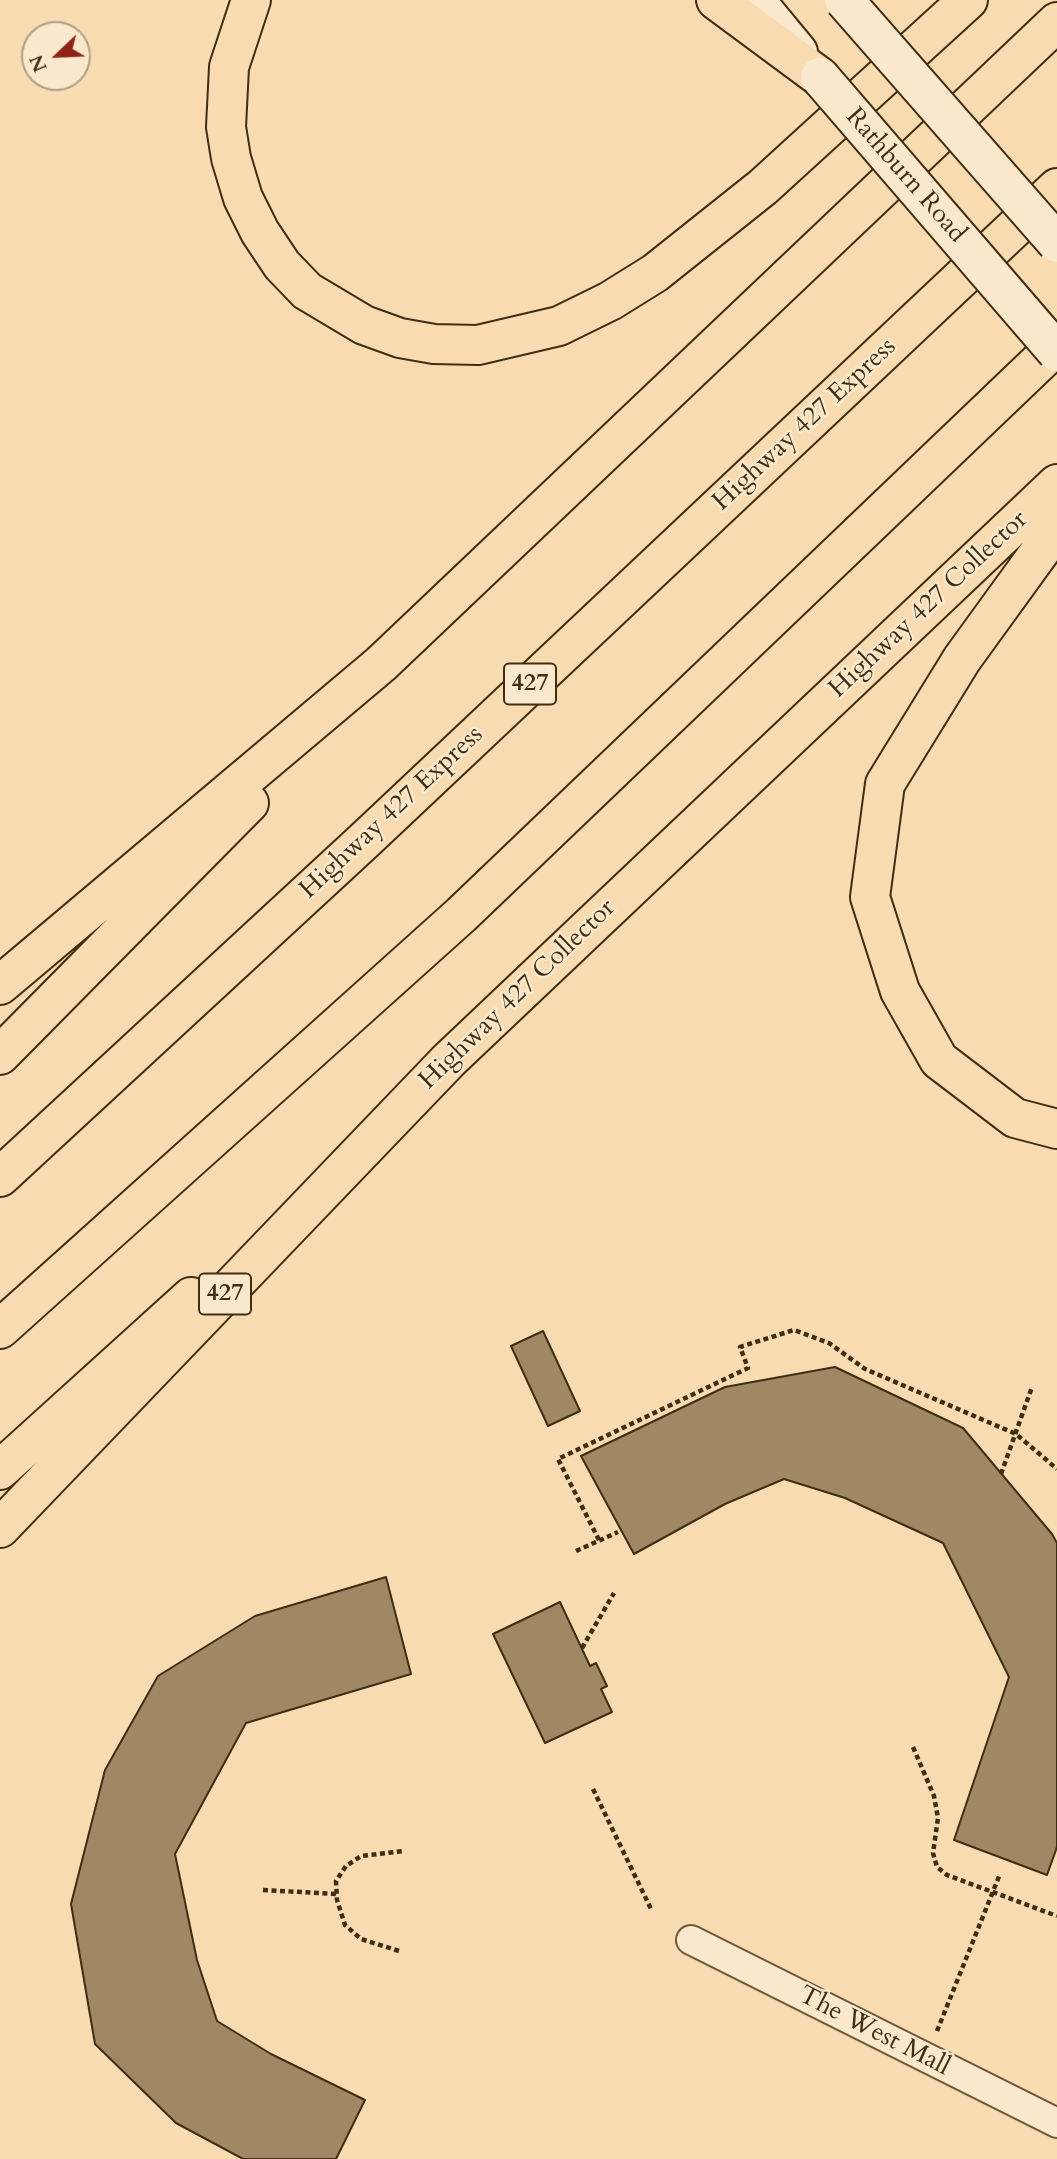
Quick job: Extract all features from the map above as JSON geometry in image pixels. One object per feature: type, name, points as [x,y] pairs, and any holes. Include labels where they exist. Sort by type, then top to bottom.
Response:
[{"type":"highway","points":[[251,0],[229,67],[226,127],[231,158],[243,198],[260,232],[282,265],[307,291],[364,326],[400,338],[434,344],[478,345],[559,326],[610,301],[655,273],[763,187],[968,0]]},
{"type":"highway","points":[[716,0],[773,35],[820,77]]},
{"type":"highway","points":[[0,1055],[141,916],[381,664],[1057,22]]},
{"type":"highway","name":"Highway 427 Express","points":[[0,1177],[366,839],[1057,188]]},
{"type":"highway","points":[[0,1329],[461,915],[1057,345]]},
{"type":"highway","name":"Highway 427 Collector","points":[[0,1528],[449,1059],[1057,484]]},
{"type":"highway","points":[[1057,528],[962,659],[885,784],[870,897],[900,991],[939,1060],[1015,1118],[1057,1129]]},
{"type":"highway","points":[[0,985],[381,664]]},
{"type":"highway","points":[[0,1470],[449,1059]]},
{"type":"main road","points":[[755,0],[773,35]]},
{"type":"main road","points":[[844,0],[1057,243]]},
{"type":"main road","name":"Rathburn Road","points":[[820,77],[1057,352]]},
{"type":"street","name":"The West Mall","points":[[691,1940],[1057,2123]]},
{"type":"path","points":[[599,1540],[558,1459],[748,1368],[740,1347],[794,1330],[829,1343],[865,1369],[1016,1434],[1057,1469]]},
{"type":"path","points":[[1002,1474],[1032,1387]]},
{"type":"path","points":[[576,1551],[618,1532]]},
{"type":"path","points":[[582,1648],[614,1593]]},
{"type":"path","points":[[913,1747],[934,1796],[938,1818],[933,1853],[937,1867],[947,1875],[1057,1916]]},
{"type":"path","points":[[593,1789],[651,1909]]},
{"type":"path","points":[[399,1951],[361,1939],[345,1925],[336,1881],[346,1866],[361,1856],[403,1851]]},
{"type":"path","points":[[926,2058],[1000,1874]]},
{"type":"path","points":[[263,1890],[337,1894]]},
{"type":"building","points":[[543,1331],[580,1411],[548,1426],[511,1346]]},
{"type":"building","points":[[835,1367],[963,1428],[1057,1543],[1057,1847],[1047,1875],[954,1840],[1009,1677],[943,1543],[845,1498],[784,1479],[725,1504],[634,1554],[581,1456],[725,1387]]},
{"type":"building","points":[[386,1577],[411,1674],[246,1723],[175,1854],[197,1960],[217,2021],[271,2054],[365,2100],[336,2159],[243,2159],[176,2123],[95,2044],[71,1904],[105,1770],[158,1676],[255,1616]]},
{"type":"building","points":[[560,1602],[590,1666],[596,1663],[607,1686],[601,1689],[612,1712],[545,1743],[493,1634]]}]
